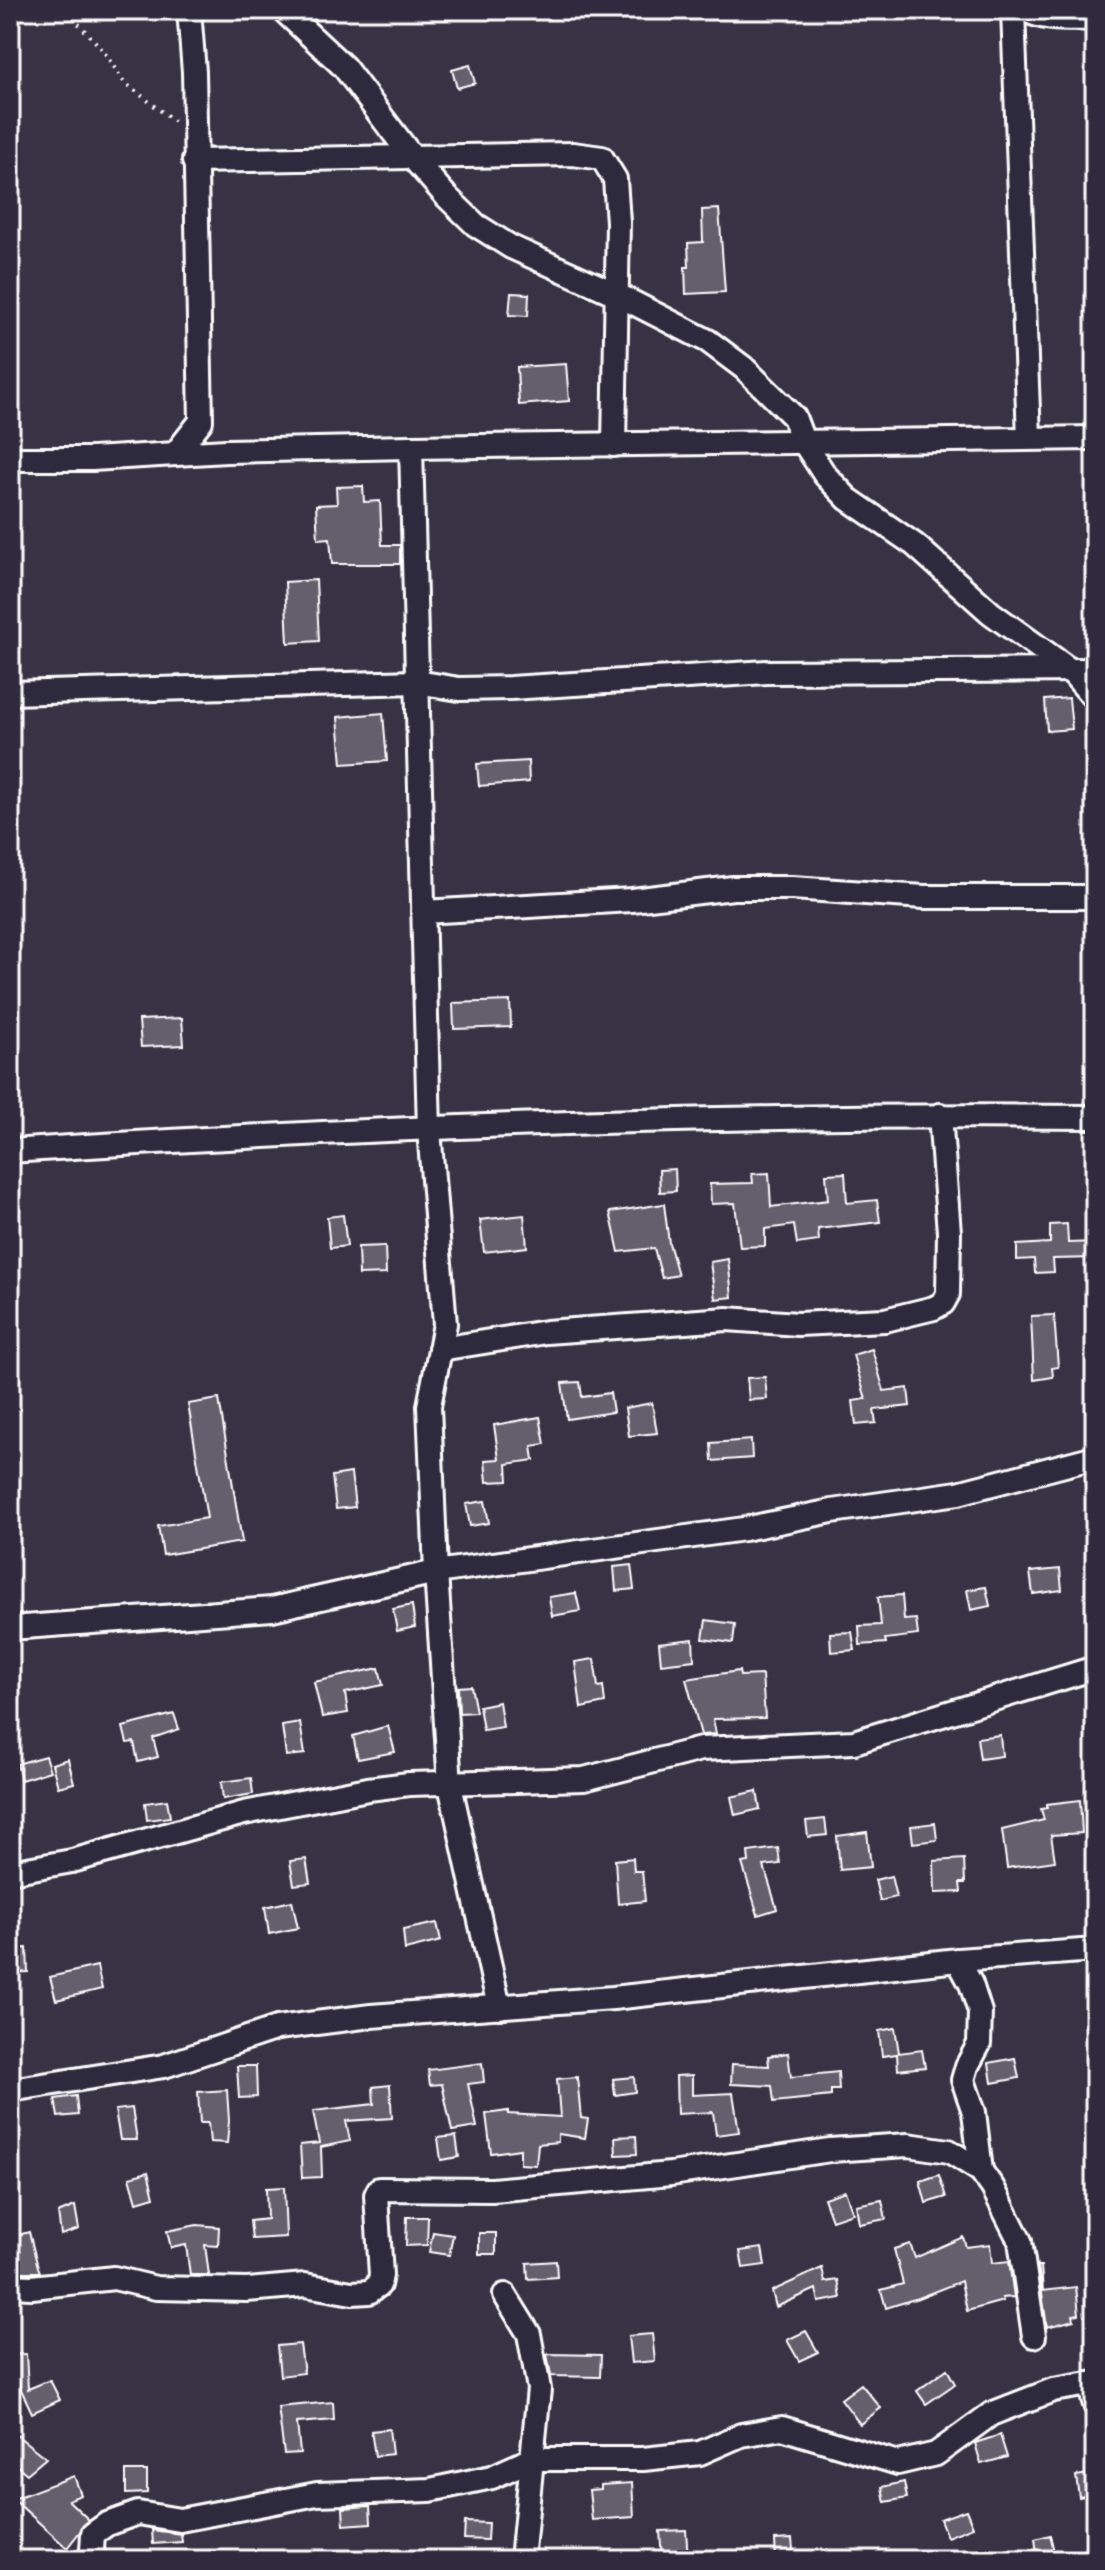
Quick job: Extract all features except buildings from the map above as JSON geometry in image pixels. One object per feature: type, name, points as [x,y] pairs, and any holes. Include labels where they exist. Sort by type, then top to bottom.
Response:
[{"type":"street","points":[[189,10],[194,72],[201,421],[226,451]]},
{"type":"street","points":[[283,10],[344,67],[412,157],[476,225],[511,247],[616,294],[708,341],[744,368],[794,417],[803,441],[825,475],[848,499],[915,545],[991,613],[1070,670],[1095,699]]},
{"type":"street","points":[[1013,10],[1029,438]]},
{"type":"street","points":[[1026,10],[1038,16],[1095,19]]},
{"type":"street","points":[[194,161],[573,154],[602,158],[615,179],[618,222],[614,445]]},
{"type":"street","points":[[175,454],[201,421]]},
{"type":"street","points":[[10,459],[92,459],[226,451],[411,447],[1095,438]]},
{"type":"street","points":[[411,447],[429,1130],[445,1324],[429,1406],[436,1572],[450,1785],[499,2007]]},
{"type":"street","points":[[10,693],[417,682],[459,689],[510,688],[767,672],[1095,670]]},
{"type":"street","points":[[423,912],[632,900],[733,888],[792,888],[924,897],[1095,897]]},
{"type":"street","points":[[440,1349],[546,1332],[727,1319],[798,1324],[885,1320],[934,1308],[943,1303],[948,1294],[949,1232],[940,1115]]},
{"type":"street","points":[[10,1151],[198,1138],[705,1119],[940,1115],[1095,1117]]},
{"type":"street","points":[[10,1628],[272,1609],[436,1572],[744,1529],[832,1511],[958,1493],[1095,1457]]},
{"type":"street","points":[[10,1872],[72,1861],[244,1813],[353,1792],[409,1784],[584,1779],[701,1749],[854,1742],[1095,1668]]},
{"type":"street","points":[[10,2090],[164,2066],[277,2028],[371,2016],[629,1997],[958,1960],[1095,1950]]},
{"type":"street","points":[[958,1960],[971,1984],[980,2012],[979,2044],[963,2080],[974,2112],[981,2171]]},
{"type":"street","points":[[10,2286],[32,2287],[114,2278],[156,2288],[247,2290],[305,2285],[332,2291],[369,2292],[379,2285],[381,2275],[376,2195],[379,2189],[492,2190],[671,2174],[830,2150],[908,2145],[949,2151],[981,2171],[993,2188],[1020,2241],[1034,2336]]},
{"type":"street","points":[[505,2295],[529,2334],[539,2389],[522,2560]]},
{"type":"street","points":[[96,2560],[92,2550],[93,2534],[107,2524],[138,2513],[180,2520],[317,2494],[430,2490],[492,2477],[532,2459],[643,2459],[700,2453],[741,2435],[782,2428],[898,2463],[936,2454],[991,2414],[1053,2390],[1093,2391]]},
{"type":"path","points":[[70,10],[124,82],[157,110],[183,126]]}]
